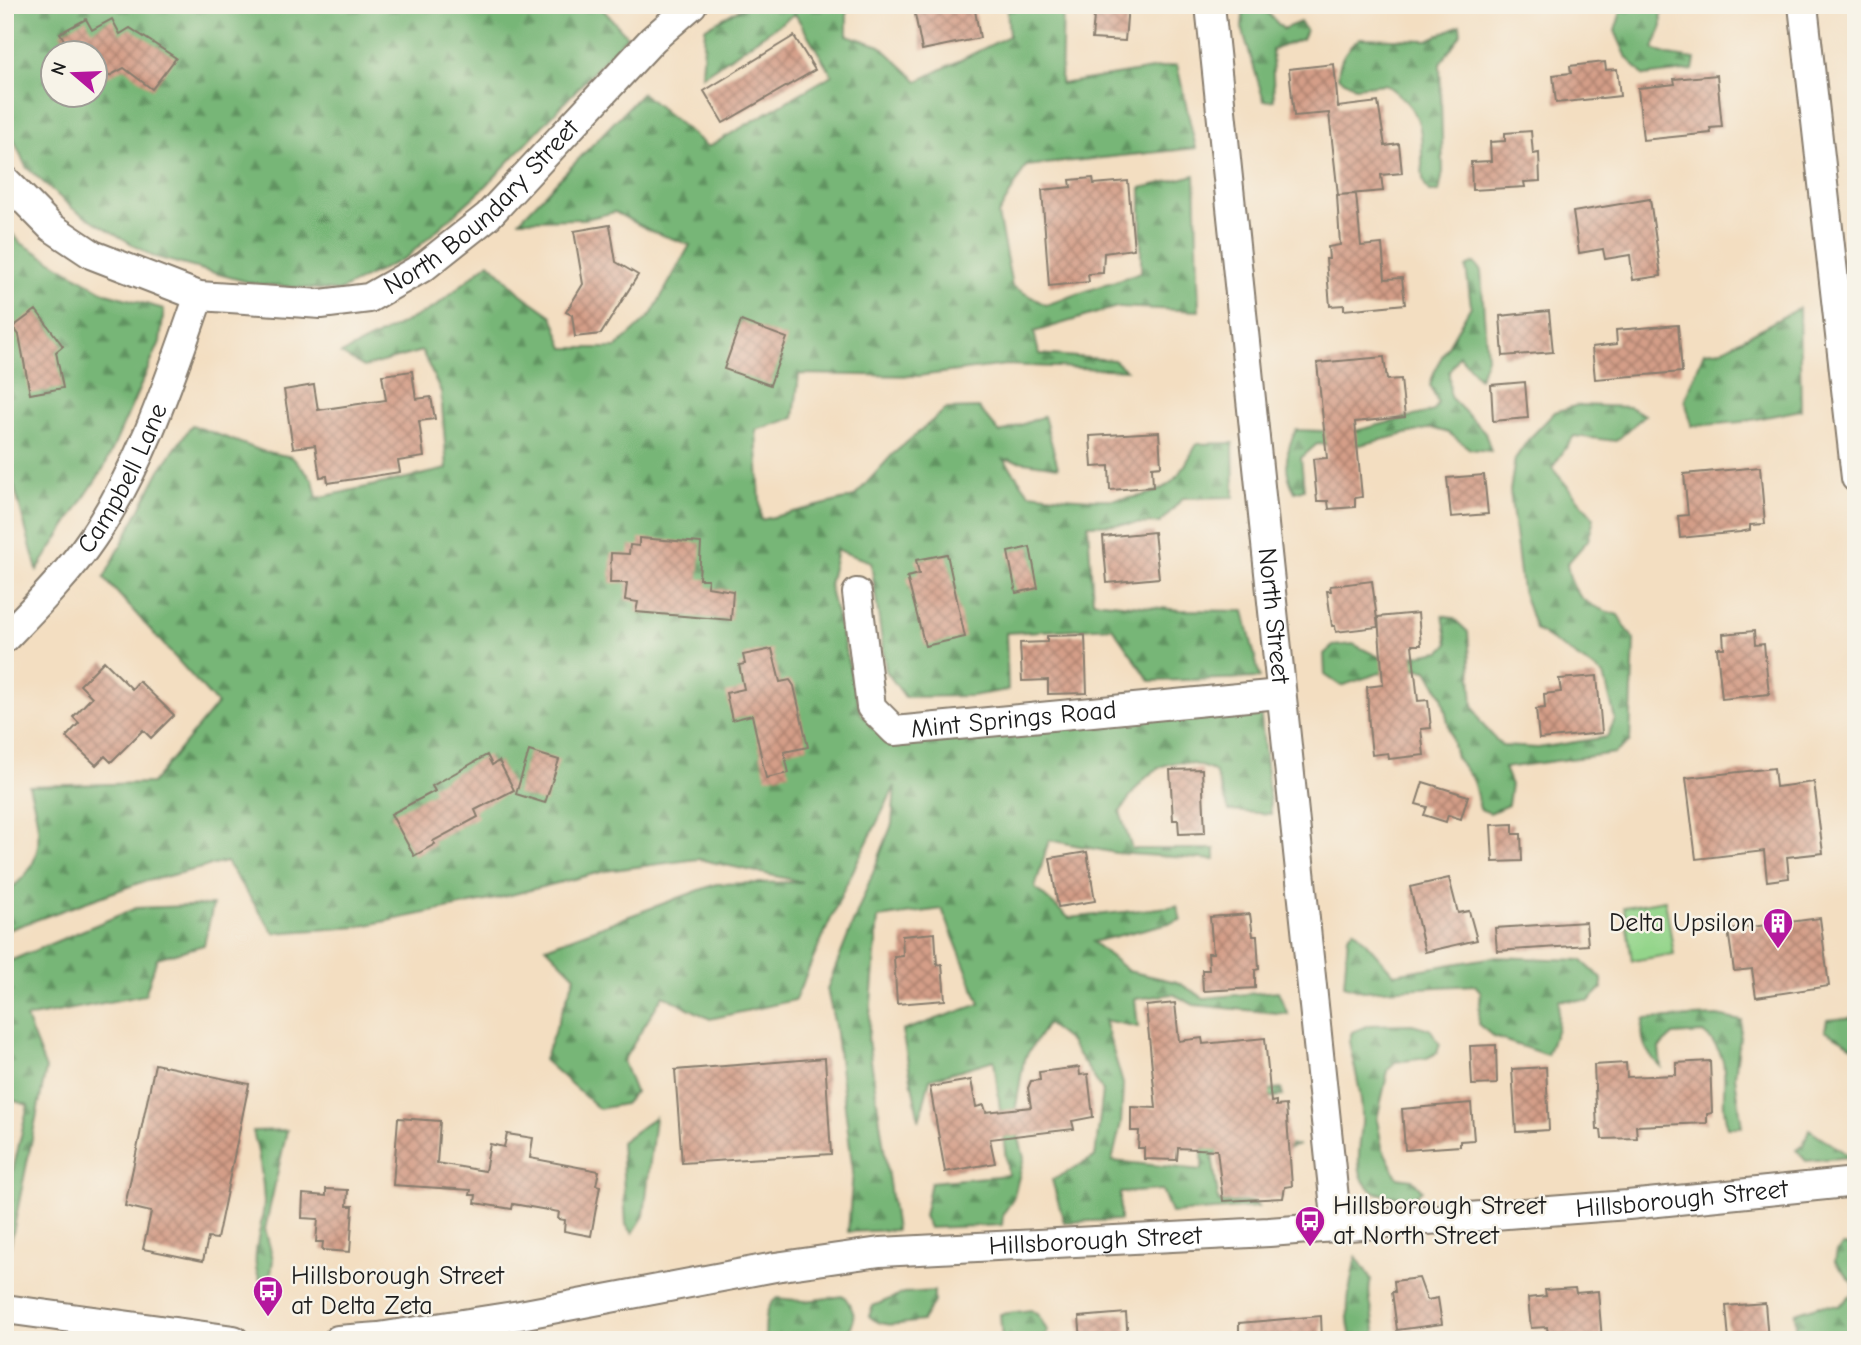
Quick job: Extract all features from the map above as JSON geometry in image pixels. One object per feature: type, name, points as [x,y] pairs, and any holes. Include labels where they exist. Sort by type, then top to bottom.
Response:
[{"type":"street","name":"North Boundary Street","points":[[5,180],[51,227],[93,254],[199,296],[321,304],[369,298],[425,266],[488,216],[653,39],[692,5]]},
{"type":"street","name":"North Street","points":[[1209,5],[1337,1227]]},
{"type":"street","points":[[1803,5],[1856,478]]},
{"type":"street","name":"Campbell Lane","points":[[5,638],[52,589],[93,537],[125,483],[151,427],[199,296]]},
{"type":"street","name":"Mint Springs Road","points":[[857,593],[871,707],[895,731],[1280,694]]},
{"type":"street","name":"Hillsborough Street","points":[[338,1340],[379,1337],[506,1317],[751,1272],[880,1252],[1337,1227],[1628,1205],[1856,1182]]},
{"type":"street","points":[[5,1309],[234,1340]]},
{"type":"green space","points":[[5,5],[562,5],[570,11],[599,5],[627,36],[487,185],[407,257],[339,291],[255,284],[152,256],[72,208],[26,167],[5,120]]},
{"type":"green space","points":[[747,5],[847,5],[847,35],[880,46],[918,81],[1009,36],[1007,5],[1063,5],[1061,84],[1177,65],[1196,148],[1026,166],[998,215],[1012,286],[1046,305],[1141,272],[1141,188],[1195,175],[1199,311],[1117,307],[1034,332],[1039,354],[1114,360],[1126,370],[1006,365],[918,376],[799,374],[794,418],[756,430],[761,520],[854,497],[893,454],[946,409],[979,408],[1000,433],[1044,416],[1058,467],[1004,459],[1029,493],[1084,499],[1142,496],[1173,481],[1197,444],[1233,443],[1234,497],[1183,498],[1160,523],[1088,525],[1093,601],[1180,610],[1244,611],[1260,678],[1150,681],[1112,627],[1006,633],[1008,690],[971,696],[905,697],[886,671],[871,562],[837,550],[829,585],[861,713],[875,729],[1260,709],[1271,814],[1229,811],[1215,772],[1183,762],[1159,768],[1148,775],[1120,812],[1132,849],[1215,849],[1215,860],[1116,853],[1049,840],[1035,888],[1069,918],[1177,906],[1181,920],[1093,942],[1128,971],[1177,982],[1204,998],[1278,991],[1288,1014],[1194,1005],[1173,994],[1135,999],[1138,1027],[1104,1020],[1123,1084],[1121,1123],[1112,1161],[1202,1170],[1203,1103],[1281,1088],[1283,1096],[1215,1103],[1224,1148],[1299,1145],[1287,1149],[1212,1155],[1219,1203],[1254,1202],[1258,1207],[1171,1213],[1162,1190],[1120,1193],[1120,1220],[1064,1222],[1052,1180],[1095,1157],[1103,1091],[1069,1041],[1047,1024],[1024,1059],[1014,1118],[1024,1158],[1013,1199],[1003,1214],[1002,1225],[929,1228],[924,1216],[931,1182],[1008,1175],[994,1060],[930,1079],[919,1121],[902,1031],[980,1004],[942,909],[878,918],[868,1040],[896,1230],[848,1232],[853,1172],[835,1026],[827,989],[892,824],[895,786],[844,889],[795,1000],[710,1019],[663,995],[623,1061],[635,1092],[624,1104],[599,1109],[544,1060],[575,976],[546,947],[716,884],[802,882],[698,859],[605,871],[495,899],[357,927],[274,933],[226,862],[139,883],[5,931],[5,892],[29,870],[38,845],[36,817],[29,786],[152,783],[217,704],[104,578],[160,470],[192,425],[262,451],[292,457],[313,480],[317,498],[447,469],[441,392],[422,351],[364,367],[341,354],[435,307],[489,262],[521,294],[552,316],[564,348],[616,348],[651,315],[690,245],[651,231],[615,212],[585,219],[520,220],[642,93],[708,147],[832,75],[795,14],[702,76],[705,28]]},
{"type":"green space","points":[[1244,5],[1260,5],[1283,29],[1300,22],[1306,30],[1302,39],[1272,50],[1274,100],[1264,101],[1242,28]]},
{"type":"green space","points":[[1623,5],[1661,5],[1662,26],[1653,49],[1668,55],[1695,59],[1693,70],[1644,76],[1627,58],[1615,31]]},
{"type":"green space","points":[[1460,25],[1461,34],[1440,64],[1443,172],[1439,192],[1429,192],[1423,177],[1420,129],[1413,110],[1385,84],[1355,87],[1338,77],[1340,65],[1344,55],[1360,38],[1428,40]]},
{"type":"green space","points":[[5,226],[21,243],[106,293],[164,309],[160,342],[105,466],[37,570],[5,453]]},
{"type":"green space","points":[[1474,263],[1481,271],[1487,358],[1479,378],[1459,355],[1449,372],[1450,397],[1485,432],[1491,451],[1470,449],[1449,433],[1431,428],[1360,445],[1317,444],[1301,458],[1304,489],[1295,492],[1287,461],[1296,430],[1351,432],[1434,411],[1438,403],[1430,385],[1436,367],[1471,306],[1466,267]]},
{"type":"green space","points":[[1799,308],[1801,410],[1741,422],[1692,426],[1685,400],[1704,352],[1722,350]]},
{"type":"green space","points":[[1578,405],[1629,407],[1645,415],[1616,441],[1574,436],[1552,468],[1594,518],[1588,540],[1567,564],[1573,585],[1577,593],[1590,604],[1618,615],[1634,640],[1630,741],[1615,753],[1504,768],[1511,785],[1508,805],[1490,813],[1480,809],[1473,780],[1456,757],[1442,696],[1427,670],[1398,667],[1341,686],[1325,675],[1324,654],[1333,646],[1353,644],[1385,660],[1441,651],[1448,644],[1443,615],[1453,618],[1468,632],[1473,705],[1481,723],[1502,746],[1538,748],[1607,737],[1615,719],[1604,675],[1535,629],[1522,590],[1510,491],[1515,459],[1528,440],[1555,412]]},
{"type":"green space","points":[[1665,900],[1674,954],[1632,961],[1624,907]]},
{"type":"green space","points":[[213,905],[204,945],[157,958],[145,995],[26,1018],[46,1069],[8,1257],[5,1259],[5,1205],[28,1105],[5,1098],[5,963],[136,908]]},
{"type":"green space","points":[[1354,929],[1394,974],[1494,957],[1581,960],[1602,979],[1602,988],[1589,1001],[1559,1000],[1557,1028],[1547,1055],[1494,1037],[1478,1024],[1481,992],[1475,985],[1363,991],[1344,985],[1348,936]]},
{"type":"green space","points":[[1717,1016],[1742,1021],[1735,1076],[1742,1127],[1728,1127],[1721,1054],[1703,1033],[1673,1035],[1659,1048],[1661,1067],[1647,1051],[1643,1039],[1644,1019]]},
{"type":"green space","points":[[1856,1017],[1856,1048],[1825,1030],[1827,1020]]},
{"type":"green space","points":[[1412,1024],[1430,1029],[1440,1044],[1437,1053],[1427,1058],[1395,1062],[1388,1071],[1377,1119],[1382,1147],[1397,1177],[1412,1179],[1422,1190],[1414,1197],[1389,1196],[1371,1190],[1360,1172],[1361,1102],[1349,1041],[1352,1032],[1369,1025]]},
{"type":"green space","points":[[655,1117],[644,1216],[633,1233],[626,1225],[621,1142]]},
{"type":"green space","points":[[1809,1129],[1851,1157],[1806,1161],[1796,1150],[1803,1145]]},
{"type":"green space","points":[[287,1130],[265,1229],[273,1259],[269,1290],[261,1282],[257,1271],[256,1248],[264,1202],[253,1131]]},
{"type":"green space","points":[[1843,1245],[1856,1246],[1856,1340],[1797,1340],[1795,1313],[1820,1305],[1839,1306],[1853,1294],[1854,1284],[1835,1262],[1837,1251]]},
{"type":"green space","points":[[1356,1256],[1371,1279],[1369,1294],[1375,1340],[1352,1340],[1349,1329],[1348,1298]]},
{"type":"green space","points":[[934,1291],[934,1302],[922,1321],[887,1324],[869,1316],[873,1306],[904,1293]]},
{"type":"green space","points":[[844,1296],[852,1308],[854,1318],[851,1328],[842,1340],[765,1340],[767,1311],[777,1298],[805,1301]]},
{"type":"green space","points":[[1031,1310],[1039,1316],[1048,1332],[1041,1340],[1002,1340],[1000,1314]]},
{"type":"building","points":[[937,5],[974,5],[980,38],[922,50],[914,9]]},
{"type":"building","points":[[1095,5],[1128,5],[1125,41],[1092,39]]},
{"type":"building","points":[[86,19],[92,30],[112,19],[120,34],[130,28],[176,58],[152,89],[124,68],[108,77],[108,38],[63,38],[60,33]]},
{"type":"building","points":[[794,36],[815,70],[723,123],[704,91]]},
{"type":"building","points":[[1605,62],[1606,70],[1617,69],[1620,96],[1556,103],[1553,75],[1571,73],[1570,66]]},
{"type":"building","points":[[1334,64],[1338,107],[1378,102],[1385,146],[1399,144],[1402,173],[1381,175],[1383,191],[1338,195],[1329,113],[1294,116],[1289,69]]},
{"type":"building","points":[[1717,75],[1722,127],[1710,128],[1711,133],[1643,140],[1638,88],[1675,84],[1674,79]]},
{"type":"building","points":[[1531,131],[1533,154],[1539,153],[1540,181],[1524,182],[1525,187],[1472,190],[1471,162],[1491,161],[1490,142],[1505,141],[1505,133]]},
{"type":"building","points":[[1093,178],[1094,184],[1128,181],[1134,249],[1104,253],[1103,273],[1088,274],[1089,282],[1049,286],[1042,190],[1071,187],[1070,180]]},
{"type":"building","points":[[1356,194],[1361,246],[1382,244],[1385,279],[1402,278],[1405,304],[1344,310],[1344,305],[1330,306],[1326,259],[1329,259],[1328,247],[1340,245],[1337,195]]},
{"type":"building","points":[[1650,199],[1661,276],[1633,280],[1630,255],[1605,259],[1603,249],[1579,253],[1573,212]]},
{"type":"building","points":[[610,225],[616,262],[638,275],[601,334],[575,337],[572,315],[566,312],[583,284],[574,231]]},
{"type":"building","points":[[36,310],[63,346],[56,352],[63,388],[30,394],[19,335],[13,327]]},
{"type":"building","points":[[1549,311],[1553,352],[1503,356],[1500,316]]},
{"type":"building","points":[[741,321],[787,338],[770,385],[724,369]]},
{"type":"building","points":[[1678,325],[1682,372],[1595,379],[1592,347],[1617,344],[1616,330]]},
{"type":"building","points":[[1384,357],[1387,380],[1401,379],[1405,417],[1355,422],[1362,497],[1355,498],[1355,507],[1329,509],[1328,501],[1317,501],[1313,459],[1327,458],[1317,363]]},
{"type":"building","points":[[412,371],[416,399],[431,397],[435,419],[419,421],[424,457],[398,461],[400,472],[328,483],[327,476],[320,477],[315,445],[293,448],[284,390],[314,385],[318,410],[386,400],[382,375]]},
{"type":"building","points":[[1525,382],[1528,418],[1493,421],[1491,385]]},
{"type":"building","points":[[1159,432],[1161,466],[1152,467],[1153,487],[1110,490],[1109,466],[1092,467],[1090,436]]},
{"type":"building","points":[[1760,467],[1765,524],[1750,525],[1750,530],[1740,532],[1680,538],[1678,516],[1688,515],[1684,474]]},
{"type":"building","points":[[1484,475],[1488,514],[1451,517],[1447,478]]},
{"type":"building","points":[[1154,532],[1159,578],[1107,583],[1103,537]]},
{"type":"building","points":[[639,538],[701,543],[699,579],[708,579],[707,587],[733,591],[731,620],[636,612],[638,602],[625,600],[627,583],[610,583],[611,553],[629,554],[630,545],[639,546]]},
{"type":"building","points":[[1030,547],[1038,588],[1016,593],[1008,552]]},
{"type":"building","points":[[947,554],[965,637],[925,646],[907,577],[919,574],[916,560]]},
{"type":"building","points":[[1372,581],[1378,627],[1336,632],[1335,626],[1332,626],[1327,591],[1331,591],[1330,586]]},
{"type":"building","points":[[1418,613],[1421,645],[1412,645],[1418,701],[1428,700],[1431,728],[1421,729],[1424,755],[1389,759],[1388,753],[1372,755],[1367,687],[1383,685],[1378,617]]},
{"type":"building","points":[[1754,631],[1755,645],[1764,644],[1769,694],[1722,699],[1717,648],[1724,648],[1723,634]]},
{"type":"building","points":[[1085,635],[1087,693],[1048,694],[1048,680],[1022,681],[1020,643],[1047,642],[1047,636]]},
{"type":"building","points":[[772,649],[780,682],[790,680],[794,686],[808,747],[784,752],[789,773],[766,778],[752,715],[732,720],[726,693],[744,689],[739,665],[745,664],[743,655]]},
{"type":"building","points":[[104,661],[132,689],[139,681],[174,715],[151,738],[143,730],[111,762],[105,756],[96,765],[66,737],[79,723],[73,717],[92,697],[80,685]]},
{"type":"building","points":[[1597,676],[1602,733],[1539,739],[1536,709],[1545,708],[1544,694],[1561,692],[1559,679]]},
{"type":"building","points":[[529,751],[559,760],[545,803],[516,794]]},
{"type":"building","points":[[487,755],[492,765],[499,761],[514,790],[475,810],[478,817],[433,841],[435,844],[414,856],[391,814],[435,791],[432,786]]},
{"type":"building","points":[[1774,768],[1776,787],[1814,782],[1823,853],[1787,857],[1789,878],[1767,881],[1764,851],[1696,859],[1686,778]]},
{"type":"building","points":[[1202,769],[1205,833],[1179,834],[1178,820],[1173,820],[1170,770]]},
{"type":"building","points":[[1423,782],[1468,796],[1461,819],[1448,815],[1446,822],[1424,815],[1427,807],[1416,804]]},
{"type":"building","points":[[1513,824],[1513,834],[1521,834],[1522,861],[1493,862],[1491,825]]},
{"type":"building","points":[[1087,852],[1095,901],[1058,907],[1050,858]]},
{"type":"building","points":[[1449,878],[1458,913],[1469,911],[1477,940],[1425,952],[1410,887]]},
{"type":"building","points":[[1250,914],[1253,936],[1257,936],[1259,969],[1255,970],[1255,988],[1203,991],[1202,970],[1209,970],[1208,953],[1213,953],[1210,917]]},
{"type":"building","name":"Delta Upsilon","points":[[1820,918],[1829,986],[1756,997],[1752,969],[1734,971],[1728,930]]},
{"type":"building","points":[[1586,922],[1588,945],[1497,951],[1495,928]]},
{"type":"building","points":[[935,933],[937,965],[942,964],[945,1000],[897,1004],[894,957],[903,956],[902,936]]},
{"type":"building","points":[[1175,1003],[1179,1041],[1202,1038],[1203,1044],[1265,1038],[1271,1102],[1276,1101],[1276,1106],[1286,1105],[1292,1186],[1285,1187],[1283,1198],[1223,1201],[1217,1150],[1178,1148],[1177,1160],[1144,1159],[1144,1148],[1138,1148],[1139,1131],[1131,1131],[1131,1107],[1156,1108],[1146,1006]]},
{"type":"building","points":[[1496,1045],[1497,1084],[1472,1085],[1470,1046]]},
{"type":"building","points":[[825,1058],[831,1154],[682,1163],[675,1070]]},
{"type":"building","points":[[1710,1061],[1712,1113],[1707,1114],[1707,1123],[1636,1126],[1637,1138],[1602,1139],[1601,1130],[1597,1130],[1594,1065],[1626,1063],[1627,1077],[1676,1075],[1676,1063]]},
{"type":"building","points":[[155,1064],[249,1084],[217,1239],[208,1238],[203,1261],[143,1249],[151,1212],[125,1206]]},
{"type":"building","points":[[1079,1067],[1080,1075],[1088,1074],[1093,1117],[1072,1121],[1074,1129],[990,1139],[995,1163],[945,1172],[930,1087],[971,1080],[976,1107],[984,1105],[986,1112],[1031,1107],[1028,1088],[1031,1081],[1040,1080],[1039,1072]]},
{"type":"building","points":[[1546,1067],[1549,1130],[1516,1132],[1512,1069]]},
{"type":"building","points":[[1471,1103],[1474,1140],[1460,1141],[1460,1146],[1405,1150],[1402,1109]]},
{"type":"building","points":[[398,1118],[440,1121],[437,1163],[485,1171],[490,1144],[504,1147],[507,1134],[533,1138],[530,1158],[599,1171],[596,1185],[600,1186],[591,1236],[564,1231],[565,1220],[558,1219],[559,1212],[513,1204],[512,1209],[475,1203],[476,1195],[470,1195],[471,1190],[393,1185]]},
{"type":"building","points":[[326,1189],[348,1190],[347,1206],[353,1206],[350,1252],[322,1250],[323,1242],[316,1242],[318,1219],[302,1218],[303,1194],[326,1196]]},
{"type":"building","points":[[1419,1278],[1427,1300],[1438,1298],[1442,1324],[1397,1330],[1392,1292],[1395,1292],[1394,1281]]},
{"type":"building","points":[[1575,1288],[1576,1293],[1598,1291],[1602,1340],[1549,1340],[1547,1327],[1531,1328],[1528,1298],[1546,1296],[1545,1290]]},
{"type":"building","points":[[1765,1303],[1768,1340],[1729,1340],[1726,1306]]},
{"type":"building","points":[[1126,1313],[1128,1340],[1081,1340],[1079,1317]]},
{"type":"building","points":[[1321,1316],[1322,1340],[1239,1340],[1239,1323]]},
{"type":"place","name":"Delta Upsilon","points":[[1778,950]]},
{"type":"place","name":"Hillsborough Street at North Street","points":[[1310,1248]]},
{"type":"place","name":"Hillsborough Street at Delta Zeta","points":[[268,1318]]}]
